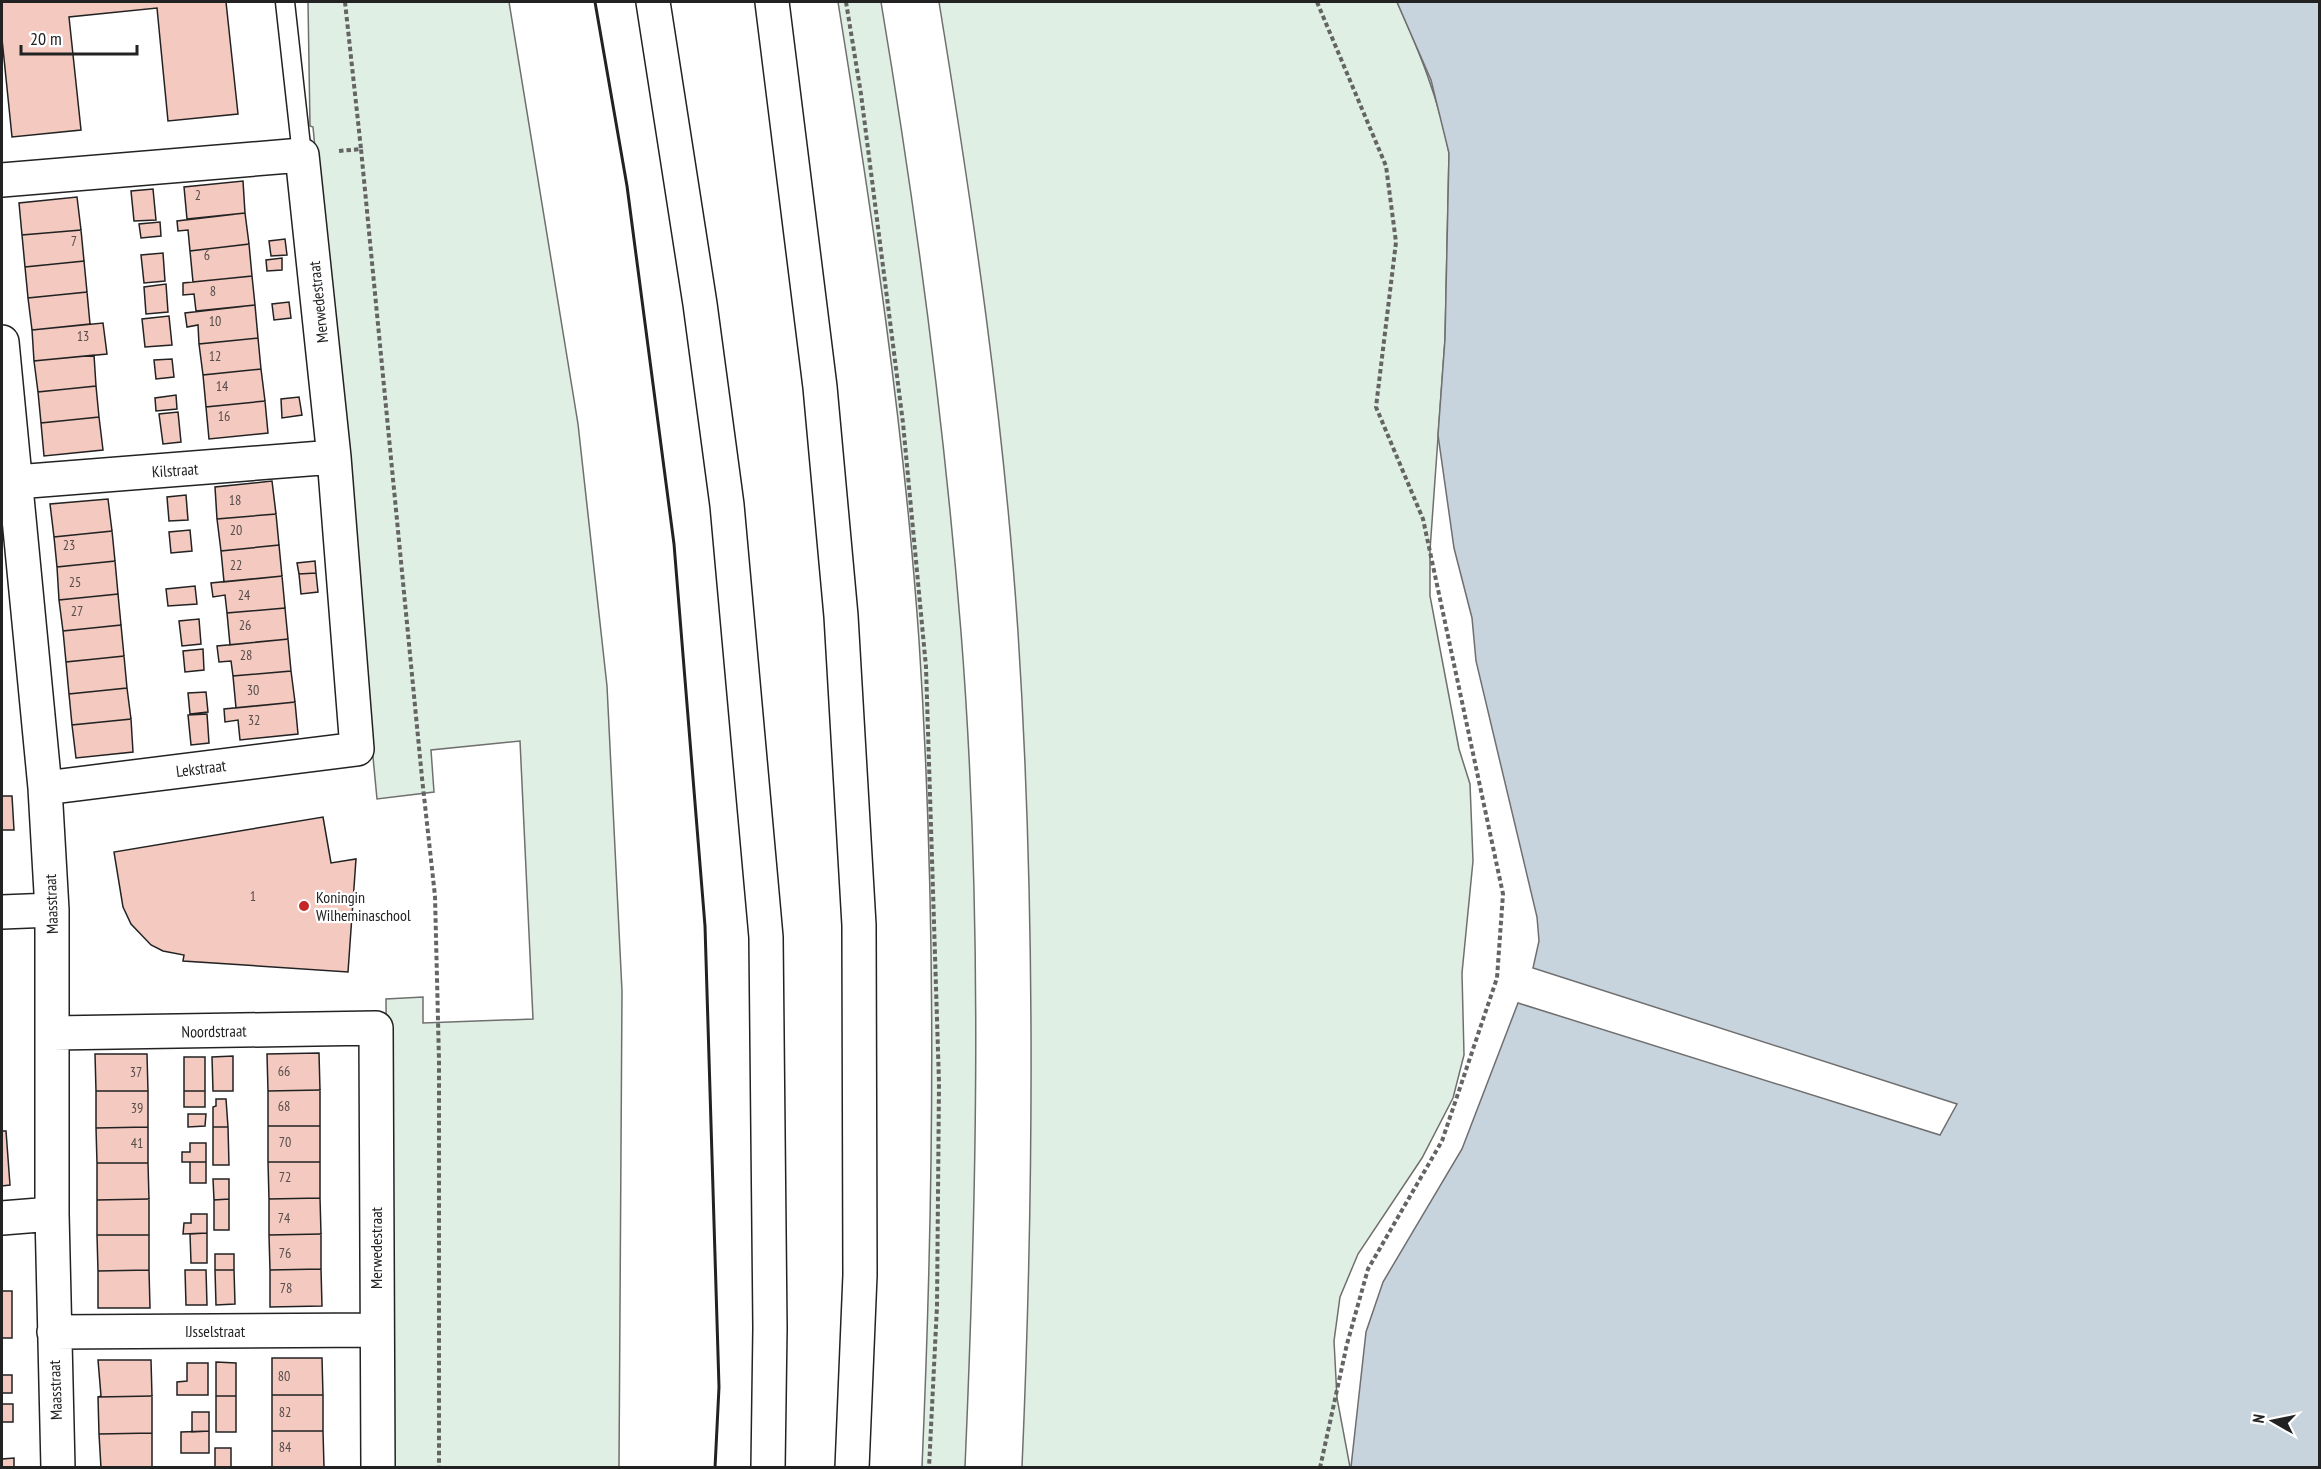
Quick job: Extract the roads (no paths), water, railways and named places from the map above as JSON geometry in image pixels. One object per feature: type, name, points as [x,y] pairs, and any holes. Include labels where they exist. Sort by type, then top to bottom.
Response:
[{"type":"main road","points":[[653,2],[700,304],[727,505],[766,937],[770,1328],[768,1467]]},
{"type":"main road","points":[[772,2],[820,387],[841,616],[859,913],[860,1275],[852,1467]]},
{"type":"main road","points":[[2,180],[302,155]]},
{"type":"main road","name":"Merwedestraat","points":[[302,155],[334,457],[357,749]]},
{"type":"main road","name":"Maasstraat","points":[[2,342],[16,482],[14,598],[45,788],[52,910],[52,1214],[58,1467]]},
{"type":"main road","name":"Kilstraat","points":[[16,482],[334,457]]},
{"type":"main road","name":"Lekstraat","points":[[45,788],[357,749]]},
{"type":"main road","points":[[2,912],[52,910]]},
{"type":"main road","name":"Merwedestraat","points":[[376,1028],[378,1467]]},
{"type":"main road","name":"Noordstraat","points":[[53,1033],[376,1028]]},
{"type":"main road","points":[[2,1218],[52,1214]]},
{"type":"main road","name":"IJsselstraat","points":[[54,1332],[376,1330]]},
{"type":"lane","points":[[285,2],[302,155]]},
{"type":"place","name":"Koningin Wilheminaschool","points":[[304,906]]}]
